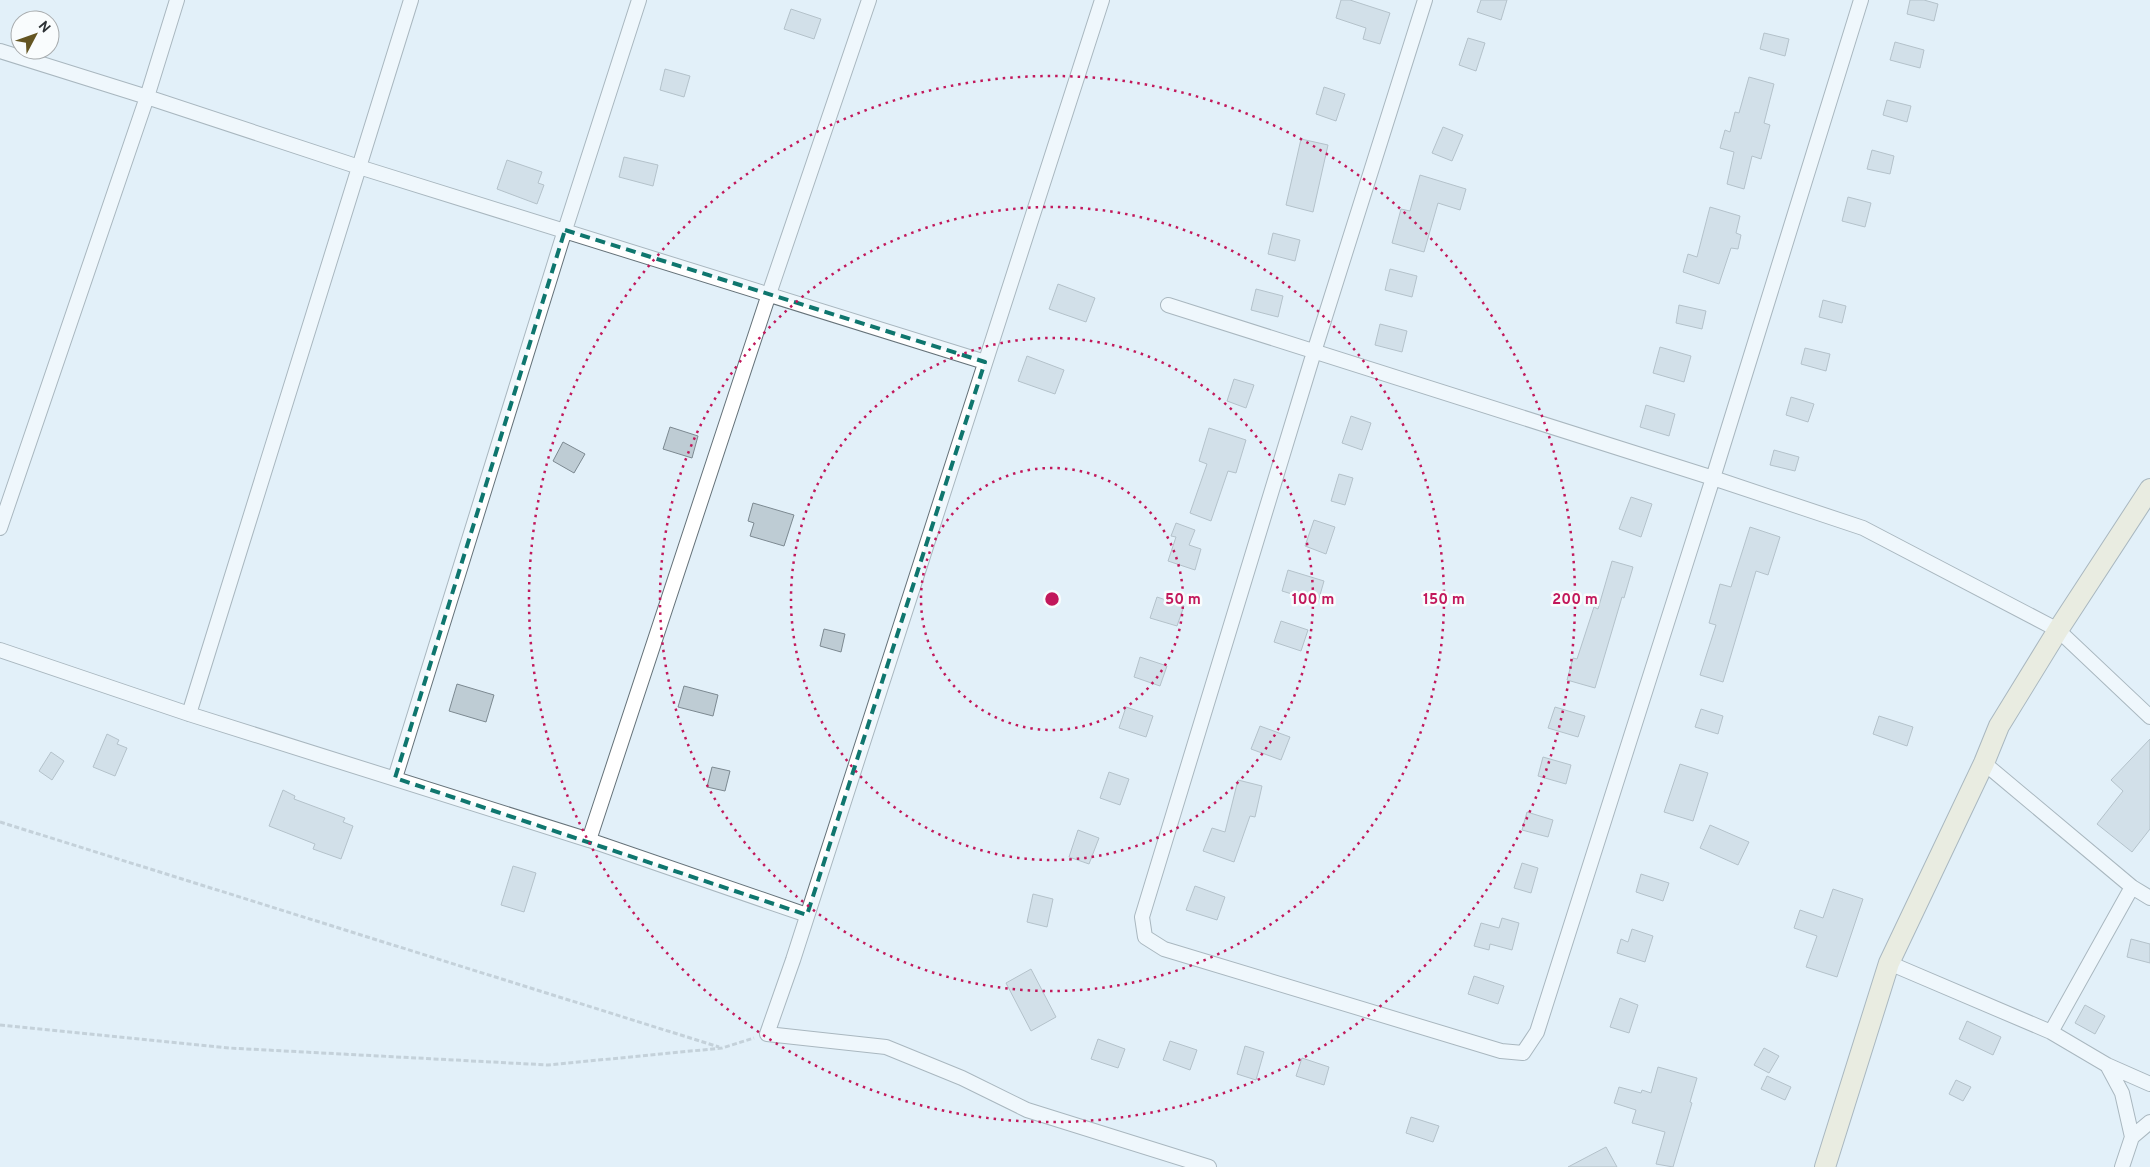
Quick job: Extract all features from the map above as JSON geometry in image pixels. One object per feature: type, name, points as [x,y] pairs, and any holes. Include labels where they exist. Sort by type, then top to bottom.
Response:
[{"type":"street","points":[[0,528],[147,97],[177,0]]},
{"type":"street","points":[[189,714],[411,0]]},
{"type":"street","points":[[394,778],[565,230],[640,0]]},
{"type":"street","points":[[589,840],[769,294],[869,0]]},
{"type":"street","points":[[1102,0],[767,1034],[886,1047],[962,1078],[1027,1110],[1209,1167]]},
{"type":"street","points":[[1425,0],[1314,352],[1142,917],[1145,937],[1164,949],[1501,1051],[1524,1053],[1537,1032],[1713,478],[1861,0]]},
{"type":"street","points":[[0,51],[359,167],[985,362]]},
{"type":"street","points":[[1168,305],[1713,478],[1863,528],[2058,630],[2150,717]]},
{"type":"street","points":[[1825,1167],[1888,962],[1984,763],[1999,726],[2058,630],[2150,489]]},
{"type":"street","points":[[0,650],[189,714],[589,840],[807,915]]},
{"type":"street","points":[[1984,763],[2132,887],[2150,898]]},
{"type":"street","points":[[2051,1032],[2132,887]]},
{"type":"street","points":[[1888,962],[2051,1032],[2108,1066],[2150,1084]]},
{"type":"street","points":[[2108,1066],[2122,1093],[2132,1138]]},
{"type":"street","points":[[2122,1167],[2132,1138],[2150,1122]]},
{"type":"path","points":[[0,822],[722,1048]]},
{"type":"path","points":[[0,1025],[229,1048],[548,1065],[722,1048],[767,1034]]},
{"type":"highlighted area","points":[[565,230],[985,362],[807,915],[395,778]]},
{"type":"building","points":[[1341,0],[1350,0],[1390,13],[1380,44],[1363,39],[1366,28],[1336,18]]},
{"type":"building","points":[[1481,0],[1507,0],[1501,20],[1477,12]]},
{"type":"building","points":[[1910,0],[1924,0],[1938,4],[1934,21],[1907,14]]},
{"type":"building","points":[[791,9],[821,19],[814,39],[784,29]]},
{"type":"building","points":[[1764,33],[1789,39],[1785,56],[1760,49]]},
{"type":"building","points":[[1468,38],[1485,43],[1476,71],[1459,65]]},
{"type":"building","points":[[1895,42],[1924,50],[1920,68],[1890,60]]},
{"type":"building","points":[[665,69],[690,76],[684,97],[660,90]]},
{"type":"building","points":[[1749,77],[1774,84],[1764,123],[1770,125],[1761,159],[1752,156],[1744,189],[1727,184],[1734,152],[1720,148],[1725,130],[1730,132],[1735,112],[1739,113]]},
{"type":"building","points":[[1324,87],[1345,94],[1336,121],[1316,114]]},
{"type":"building","points":[[1887,100],[1911,106],[1907,122],[1883,115]]},
{"type":"building","points":[[1443,127],[1463,135],[1452,161],[1432,153]]},
{"type":"building","points":[[1301,139],[1328,145],[1313,212],[1286,205]]},
{"type":"building","points":[[1872,150],[1894,156],[1890,174],[1867,169]]},
{"type":"building","points":[[624,157],[658,165],[653,186],[619,177]]},
{"type":"building","points":[[507,160],[542,172],[538,183],[544,185],[537,204],[497,189]]},
{"type":"building","points":[[1420,175],[1466,189],[1460,210],[1438,203],[1424,252],[1392,243],[1401,209],[1410,211]]},
{"type":"building","points":[[1848,197],[1871,203],[1865,227],[1842,221]]},
{"type":"building","points":[[1710,207],[1740,216],[1736,233],[1741,235],[1738,249],[1731,248],[1719,284],[1683,272],[1688,254],[1697,257]]},
{"type":"building","points":[[1273,233],[1300,240],[1295,261],[1268,254]]},
{"type":"building","points":[[1390,269],[1417,276],[1412,297],[1385,290]]},
{"type":"building","points":[[1058,284],[1095,298],[1086,322],[1049,309]]},
{"type":"building","points":[[1256,289],[1283,296],[1278,317],[1251,310]]},
{"type":"building","points":[[1823,300],[1846,306],[1842,323],[1819,317]]},
{"type":"building","points":[[1679,305],[1706,311],[1702,329],[1676,323]]},
{"type":"building","points":[[1380,324],[1407,331],[1402,352],[1375,345]]},
{"type":"building","points":[[1660,347],[1691,356],[1684,382],[1653,373]]},
{"type":"building","points":[[1805,348],[1830,354],[1826,371],[1801,364]]},
{"type":"building","points":[[1027,356],[1064,370],[1055,394],[1018,381]]},
{"type":"building","points":[[1234,379],[1254,385],[1246,408],[1227,401]]},
{"type":"building","points":[[1791,397],[1814,404],[1808,422],[1786,415]]},
{"type":"building","points":[[1646,405],[1675,414],[1669,436],[1640,427]]},
{"type":"building","points":[[1351,416],[1371,423],[1362,450],[1342,443]]},
{"type":"building","points":[[670,427],[698,436],[692,458],[663,449]]},
{"type":"building","points":[[1209,428],[1246,440],[1236,473],[1228,471],[1211,521],[1190,513],[1207,464],[1199,461]]},
{"type":"building","points":[[563,442],[585,454],[574,473],[553,461]]},
{"type":"building","points":[[1774,450],[1799,457],[1795,471],[1770,465]]},
{"type":"building","points":[[1339,474],[1353,478],[1345,505],[1331,501]]},
{"type":"building","points":[[1631,497],[1652,504],[1641,537],[1619,529]]},
{"type":"building","points":[[753,503],[794,515],[784,546],[750,536],[754,523],[748,521]]},
{"type":"building","points":[[1314,520],[1335,527],[1326,554],[1305,546]]},
{"type":"building","points":[[1176,523],[1195,530],[1189,545],[1201,549],[1195,570],[1168,561],[1176,537],[1171,536]]},
{"type":"building","points":[[1750,527],[1780,537],[1768,575],[1756,571],[1723,682],[1700,675],[1716,625],[1709,623],[1720,584],[1731,587]]},
{"type":"building","points":[[1612,561],[1633,567],[1624,598],[1622,597],[1595,688],[1567,680],[1573,658],[1577,659],[1594,607],[1598,609]]},
{"type":"building","points":[[1288,570],[1324,581],[1318,602],[1282,591]]},
{"type":"building","points":[[1157,597],[1184,606],[1177,626],[1150,618]]},
{"type":"building","points":[[1281,621],[1308,630],[1301,651],[1274,642]]},
{"type":"building","points":[[824,629],[845,634],[841,652],[820,646]]},
{"type":"building","points":[[1140,657],[1167,666],[1160,686],[1134,677]]},
{"type":"building","points":[[457,684],[494,695],[486,722],[449,711]]},
{"type":"building","points":[[684,686],[718,695],[713,716],[678,707]]},
{"type":"building","points":[[1126,707],[1153,716],[1146,737],[1119,728]]},
{"type":"building","points":[[1555,707],[1585,716],[1578,737],[1548,728]]},
{"type":"building","points":[[1701,709],[1723,716],[1718,734],[1695,727]]},
{"type":"building","points":[[1879,716],[1913,727],[1907,746],[1873,734]]},
{"type":"building","points":[[1260,726],[1290,737],[1281,760],[1251,749]]},
{"type":"building","points":[[107,734],[119,740],[117,744],[127,748],[115,776],[93,767]]},
{"type":"building","points":[[2150,739],[2150,829],[2132,852],[2097,824],[2123,791],[2111,780]]},
{"type":"building","points":[[51,752],[64,761],[52,780],[39,771]]},
{"type":"building","points":[[1543,757],[1571,765],[1566,784],[1538,776]]},
{"type":"building","points":[[1680,764],[1708,773],[1693,821],[1664,812]]},
{"type":"building","points":[[712,767],[730,771],[725,791],[707,787]]},
{"type":"building","points":[[1109,772],[1129,779],[1120,805],[1100,798]]},
{"type":"building","points":[[1238,780],[1262,786],[1255,817],[1250,816],[1234,862],[1203,851],[1212,828],[1225,832]]},
{"type":"building","points":[[283,790],[295,796],[294,799],[345,818],[343,822],[353,826],[341,859],[313,849],[315,844],[269,826]]},
{"type":"building","points":[[1527,812],[1553,820],[1548,837],[1522,830]]},
{"type":"building","points":[[1710,825],[1749,842],[1738,865],[1700,848]]},
{"type":"building","points":[[1078,830],[1099,838],[1089,864],[1069,857]]},
{"type":"building","points":[[1522,863],[1538,868],[1531,893],[1514,888]]},
{"type":"building","points":[[513,866],[536,873],[524,912],[501,905]]},
{"type":"building","points":[[1641,874],[1669,883],[1663,901],[1636,892]]},
{"type":"building","points":[[1195,886],[1225,897],[1217,920],[1186,910]]},
{"type":"building","points":[[1833,889],[1863,899],[1837,977],[1806,967],[1817,936],[1794,928],[1800,910],[1823,918]]},
{"type":"building","points":[[1033,894],[1053,899],[1047,927],[1027,922]]},
{"type":"building","points":[[1502,918],[1519,923],[1512,950],[1490,944],[1489,950],[1474,946],[1481,923],[1499,928]]},
{"type":"building","points":[[1632,929],[1653,936],[1645,962],[1617,953],[1621,939],[1628,942]]},
{"type":"building","points":[[2131,939],[2150,944],[2150,963],[2127,957]]},
{"type":"building","points":[[1031,969],[1056,1017],[1031,1031],[1006,983]]},
{"type":"building","points":[[1474,976],[1504,986],[1498,1004],[1468,994]]},
{"type":"building","points":[[1620,998],[1638,1005],[1629,1033],[1610,1027]]},
{"type":"building","points":[[2085,1005],[2105,1016],[2095,1034],[2075,1023]]},
{"type":"building","points":[[1967,1021],[2001,1037],[1993,1055],[1959,1039]]},
{"type":"building","points":[[1098,1039],[1125,1049],[1118,1068],[1091,1059]]},
{"type":"building","points":[[1170,1041],[1197,1050],[1190,1070],[1163,1060]]},
{"type":"building","points":[[1245,1046],[1264,1052],[1256,1080],[1237,1074]]},
{"type":"building","points":[[1764,1048],[1779,1056],[1769,1073],[1754,1065]]},
{"type":"building","points":[[1302,1058],[1329,1067],[1324,1085],[1296,1076]]},
{"type":"building","points":[[1658,1067],[1697,1078],[1690,1102],[1692,1103],[1673,1167],[1656,1164],[1665,1132],[1632,1123],[1636,1110],[1614,1103],[1619,1087],[1641,1093],[1642,1090],[1651,1093]]},
{"type":"building","points":[[1767,1076],[1791,1087],[1785,1100],[1761,1089]]},
{"type":"building","points":[[1956,1080],[1971,1087],[1963,1101],[1949,1094]]},
{"type":"building","points":[[1411,1117],[1439,1126],[1433,1142],[1406,1133]]},
{"type":"building","points":[[1606,1147],[1617,1167],[1568,1167]]}]
